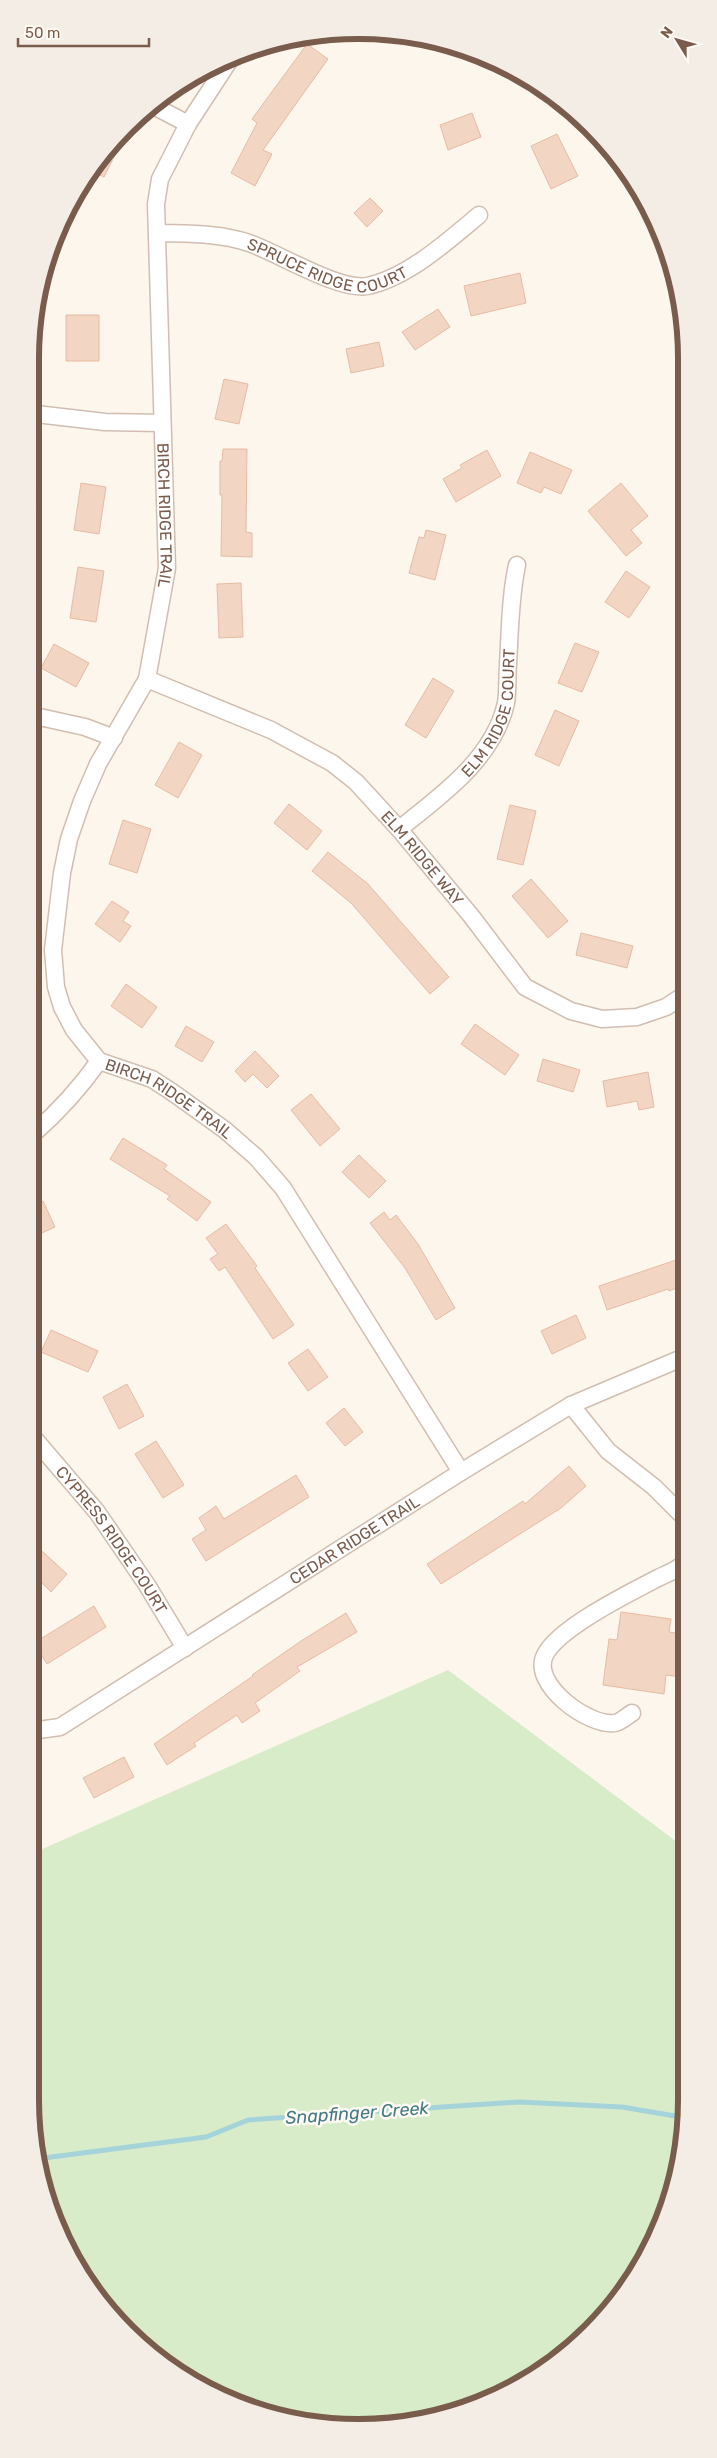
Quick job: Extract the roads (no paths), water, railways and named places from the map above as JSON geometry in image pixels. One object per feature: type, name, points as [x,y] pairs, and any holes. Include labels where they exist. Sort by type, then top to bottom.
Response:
[{"type":"street","name":"BIRCH RIDGE TRAIL","points":[[224,69],[188,124],[160,179],[156,204],[167,568],[147,679],[98,764],[82,801],[69,839],[62,874],[53,950],[56,986],[62,1007],[74,1030],[99,1061],[152,1079],[225,1130],[256,1156],[283,1188],[461,1472]]},
{"type":"street","points":[[159,109],[188,124]]},
{"type":"street","name":"SPRUCE RIDGE COURT","points":[[158,233],[209,234],[249,243],[347,285],[366,286],[396,277],[447,242],[479,215]]},
{"type":"street","points":[[39,414],[105,422],[162,423]]},
{"type":"street","name":"ELM RIDGE COURT","points":[[399,829],[432,803],[477,760],[495,733],[506,702],[512,589],[517,565]]},
{"type":"street","name":"ELM RIDGE WAY","points":[[147,679],[271,730],[332,763],[356,782],[399,829],[472,917],[525,987],[571,1011],[602,1019],[637,1017],[666,1007],[678,999]]},
{"type":"street","points":[[39,717],[85,727],[114,738]]},
{"type":"street","points":[[39,1129],[52,1118],[85,1081],[99,1061]]},
{"type":"street","name":"CEDAR RIDGE TRAIL","points":[[39,1731],[60,1727],[461,1472],[571,1405],[678,1360]]},
{"type":"street","points":[[571,1405],[608,1451],[654,1487],[678,1511]]},
{"type":"street","name":"CYPRESS RIDGE COURT","points":[[39,1444],[97,1512],[147,1585],[186,1648]]},
{"type":"street","points":[[632,1713],[616,1723],[595,1721],[574,1709],[552,1689],[543,1672],[544,1656],[557,1639],[582,1622],[678,1567]]},
{"type":"waterway","name":"Snapfinger Creek","points":[[44,2158],[206,2137],[248,2120],[519,2102],[622,2107],[678,2116]]}]
